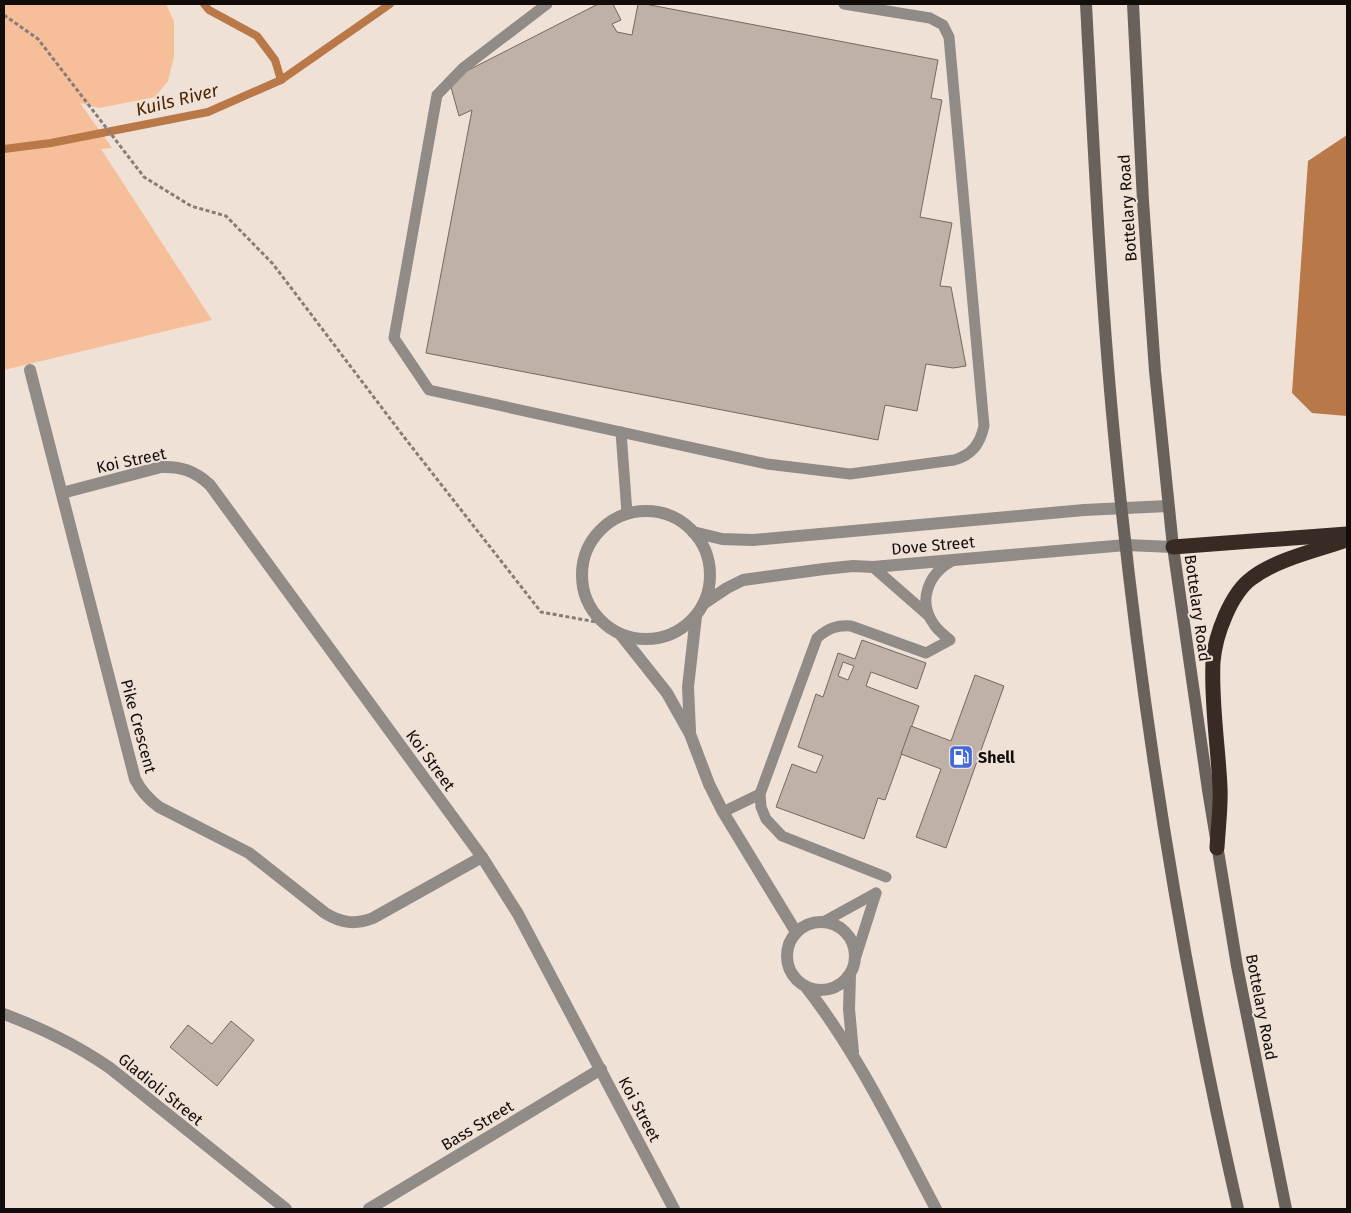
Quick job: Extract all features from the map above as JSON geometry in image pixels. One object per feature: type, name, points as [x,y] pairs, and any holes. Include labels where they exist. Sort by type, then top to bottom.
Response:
[{"type":"highway","points":[[1173,547],[1347,534]]},
{"type":"highway","points":[[1217,848],[1220,788],[1215,731],[1214,660],[1220,633],[1230,608],[1239,589],[1268,567],[1347,540]]},
{"type":"main road","name":"Bottelary Road","points":[[1086,4],[1097,221],[1116,451],[1136,631],[1170,864],[1184,945],[1238,1209]]},
{"type":"main road","name":"Bottelary Road","points":[[1133,5],[1143,210],[1155,371],[1173,547],[1217,848],[1239,976],[1286,1209]]},
{"type":"street","name":"Pike Crescent","points":[[30,370],[135,780],[149,800],[249,854],[324,913],[344,922],[355,923],[373,918],[482,857]]},
{"type":"street","name":"Koi Street","points":[[62,493],[161,467],[174,466],[186,468],[202,478],[221,501],[482,857],[518,914],[674,1209]]},
{"type":"street","name":"Dove Street","points":[[693,532],[722,539],[753,540],[1084,510],[1168,506]]},
{"type":"street","name":"Dove Street","points":[[645,511],[663,513],[679,520],[693,532],[704,548],[710,566],[709,585],[703,604],[696,616],[681,630],[662,638],[642,640],[622,635],[602,623],[590,607],[583,590],[581,570],[586,551],[595,534],[609,522],[627,513],[645,511]]},
{"type":"street","name":"Dove Street","points":[[703,604],[743,580],[824,569],[853,566],[874,567],[1126,545],[1173,547]]},
{"type":"street","points":[[690,734],[688,687],[696,616]]},
{"type":"street","points":[[622,635],[667,693],[690,734],[709,784],[723,812],[796,932]]},
{"type":"street","points":[[806,987],[818,990],[831,989],[842,984],[855,966],[856,956],[850,937],[844,929],[835,924],[825,921],[814,922],[804,925],[796,932],[789,946],[788,962],[791,972],[825,1011],[853,1054],[936,1209]]},
{"type":"street","points":[[850,974],[849,1009],[853,1054]]},
{"type":"street","name":"Gladioli Street","points":[[4,1014],[59,1036],[110,1068],[286,1209]]},
{"type":"street","name":"Bass Street","points":[[369,1209],[601,1069]]},
{"type":"lane","points":[[548,4],[463,68],[437,95],[394,338],[429,390],[767,464],[850,474],[963,458],[977,446],[984,426],[948,37],[943,26],[930,18],[844,4]]},
{"type":"lane","points":[[621,432],[627,513]]},
{"type":"lane","points":[[886,877],[782,836],[766,819],[761,807],[760,794],[818,638],[830,628],[840,625],[851,626],[926,653],[950,640],[935,626],[930,618],[926,606],[926,595],[935,573],[943,565],[954,560]]},
{"type":"lane","points":[[874,567],[930,618]]},
{"type":"lane","points":[[723,812],[760,794]]},
{"type":"lane","points":[[825,921],[876,893],[856,956]]},
{"type":"path","points":[[4,14],[38,39],[144,177],[191,206],[226,216],[273,264],[404,437],[541,612],[602,623]]},
{"type":"shaded area","points":[[4,4],[166,4],[174,21],[174,57],[168,81],[155,97],[99,108],[80,103],[112,148],[101,149],[212,320],[4,370]]},
{"type":"shaded area","points":[[1347,135],[1347,416],[1312,413],[1292,393],[1308,161]]},
{"type":"building","points":[[598,4],[613,4],[621,20],[612,24],[617,32],[632,35],[638,4],[645,4],[938,60],[931,98],[942,100],[920,217],[952,223],[940,286],[951,287],[966,366],[953,368],[926,364],[917,411],[885,405],[878,440],[426,353],[472,110],[459,116],[449,80]]},
{"type":"building","points":[[862,640],[926,663],[917,689],[871,672],[866,686],[919,706],[885,800],[878,798],[864,839],[776,807],[792,764],[816,773],[823,756],[798,747],[816,694],[823,697],[838,653],[855,659]],"holes":[[[843,662],[854,666],[848,680],[838,676]]]},
{"type":"building","points":[[975,675],[1004,686],[946,848],[916,837],[941,769],[901,754],[911,726],[951,741]]},
{"type":"building","points":[[231,1021],[254,1040],[217,1086],[170,1047],[188,1025],[212,1044]]},
{"type":"waterway","points":[[204,4],[209,10],[257,36],[275,60],[281,80]]},
{"type":"waterway","name":"Kuils River","points":[[4,149],[51,143],[208,112],[281,80],[390,4]]},
{"type":"place","name":"Shell","points":[[961,757]]}]
